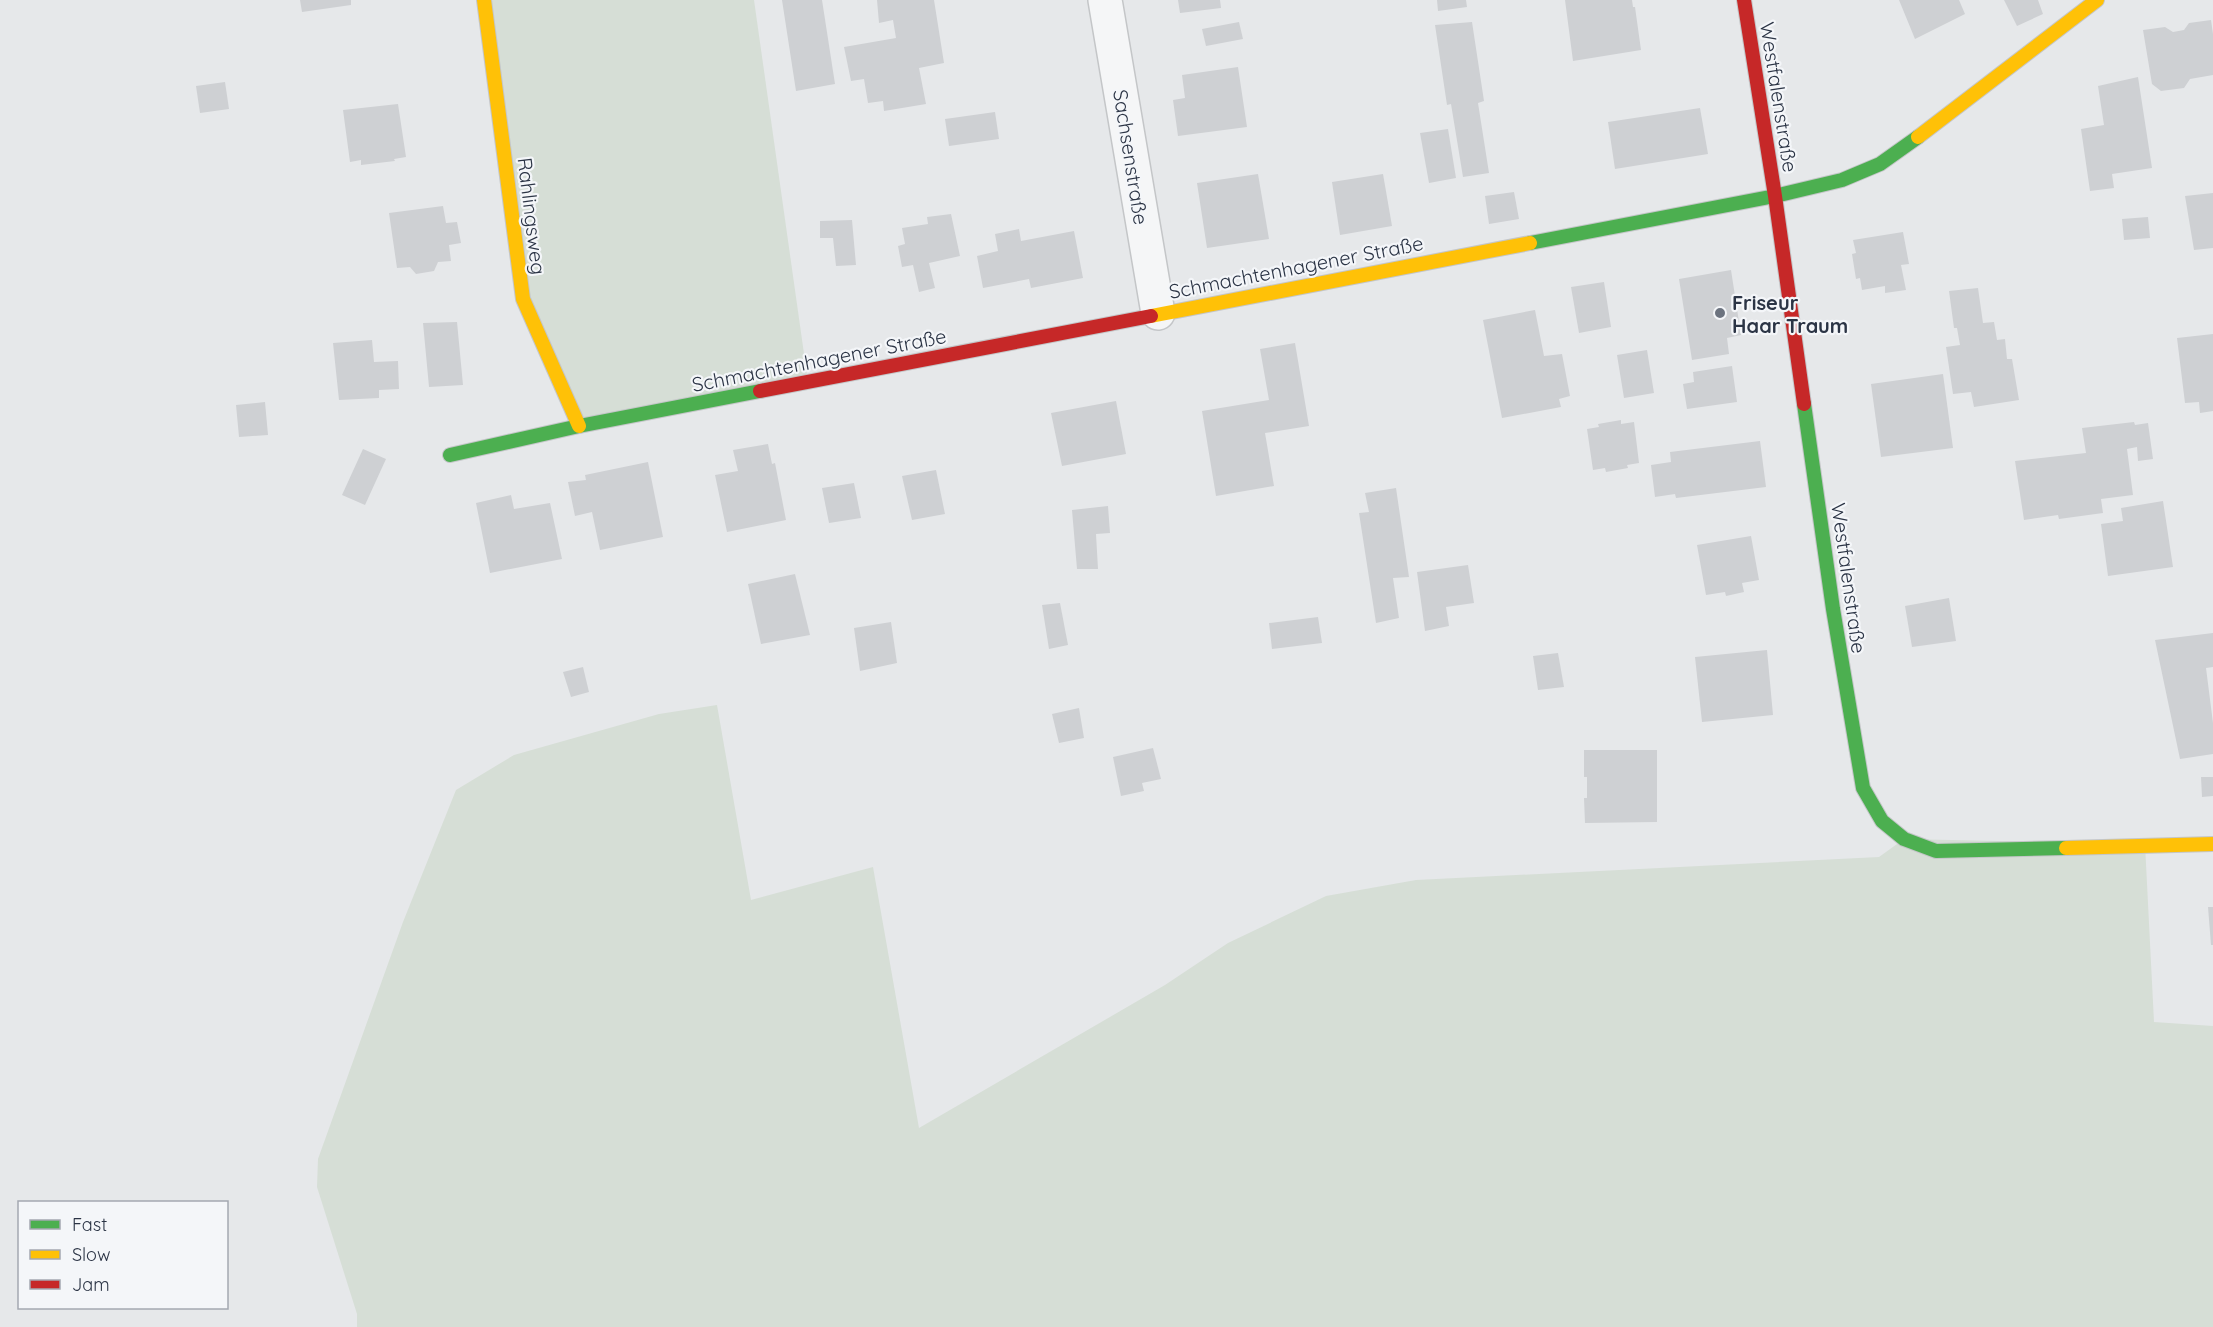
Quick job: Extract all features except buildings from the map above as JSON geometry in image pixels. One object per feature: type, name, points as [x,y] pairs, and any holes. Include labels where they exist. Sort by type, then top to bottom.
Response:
[{"type":"street","name":"Rahlingsweg","points":[[484,0],[523,298],[579,426]]},
{"type":"street","name":"Sachsenstraße","points":[[1106,0],[1158,313]]},
{"type":"street","name":"Westfalenstraße","points":[[1744,0],[1775,196],[1833,609],[1863,788],[1882,821],[1904,839],[1936,851],[2213,844]]},
{"type":"street","name":"Schmachtenhagener Straße","points":[[450,455],[579,426],[1775,196],[1842,180],[1880,164],[1915,140],[2097,0]]},
{"type":"shaded area","points":[[484,0],[754,0],[808,382],[579,426],[523,299]]},
{"type":"shaded area","points":[[717,705],[751,900],[873,867],[919,1128],[1165,985],[1228,943],[1326,896],[1416,880],[1879,857],[1904,839],[2145,844],[2154,1022],[2213,1026],[2213,1327],[357,1327],[357,1314],[317,1187],[318,1159],[403,922],[456,790],[514,755],[659,714]]},
{"type":"traffic: fast","points":[[1530,243],[1775,196],[1842,180],[1880,164],[1918,137]]},
{"type":"traffic: fast","points":[[450,455],[579,426],[760,391]]},
{"type":"traffic: fast","points":[[1804,404],[1833,609],[1863,788],[1882,821],[1904,839],[1936,851],[2066,848]]},
{"type":"traffic: slow","points":[[484,0],[523,299],[579,426]]},
{"type":"traffic: slow","points":[[1918,137],[2097,0]]},
{"type":"traffic: slow","points":[[1151,316],[1530,243]]},
{"type":"traffic: slow","points":[[2066,848],[2213,844]]},
{"type":"traffic: jam","points":[[1744,0],[1775,196],[1804,404]]},
{"type":"traffic: jam","points":[[760,391],[1151,316]]},
{"type":"place","name":"Friseur Haar Traum","points":[[1720,313]]}]
